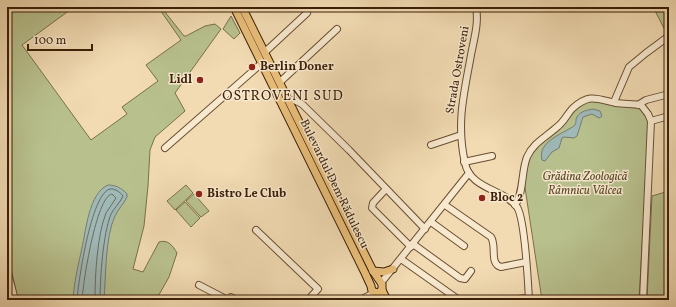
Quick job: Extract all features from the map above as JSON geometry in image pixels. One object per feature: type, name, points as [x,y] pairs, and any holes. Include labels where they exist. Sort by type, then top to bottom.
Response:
[{"type":"main road","name":"Bulevardul Dem Rădulescu","points":[[234,7],[377,289],[388,300]]},
{"type":"main road","name":"Bulevardul Dem Rădulescu","points":[[242,7],[373,271],[377,289]]},
{"type":"main road","points":[[373,271],[384,272],[393,269]]},
{"type":"street","name":"Strada Ostroveni","points":[[476,7],[476,27],[461,111],[461,135],[464,162],[469,174],[478,182],[515,205]]},
{"type":"street","points":[[265,52],[306,13]]},
{"type":"street","points":[[280,82],[337,29]]},
{"type":"street","points":[[614,102],[630,67],[669,36]]},
{"type":"street","points":[[165,148],[262,63]]},
{"type":"street","points":[[639,105],[646,100],[669,94]]},
{"type":"street","points":[[506,300],[529,299],[521,219],[518,208],[515,205],[519,198],[527,157],[537,142],[560,126],[570,111],[577,105],[594,98],[639,105],[648,114],[651,121],[643,300]]},
{"type":"street","points":[[289,100],[294,100],[302,104],[349,150],[425,229]]},
{"type":"street","points":[[651,121],[669,116]]},
{"type":"street","points":[[431,145],[461,135]]},
{"type":"street","points":[[464,162],[492,156]]},
{"type":"street","points":[[363,299],[377,289],[469,174]]},
{"type":"street","points":[[386,189],[372,203],[372,208],[412,245],[460,278],[465,278],[471,271]]},
{"type":"street","points":[[445,205],[491,238],[494,244],[494,262],[498,266],[501,267],[526,262]]},
{"type":"street","points":[[431,222],[464,246]]},
{"type":"street","points":[[256,230],[318,289],[308,300]]},
{"type":"street","points":[[401,259],[460,300]]},
{"type":"street","points":[[7,270],[15,300]]},
{"type":"street","points":[[199,285],[226,299],[231,297],[237,300]]},
{"type":"green space","points":[[31,7],[74,7],[22,45],[91,140],[127,114],[122,107],[158,81],[146,65],[181,40],[158,7],[161,7],[184,36],[205,26],[215,24],[221,29],[175,93],[185,111],[155,137],[150,150],[144,226],[133,269],[143,272],[159,242],[168,242],[177,253],[169,277],[156,300],[18,300],[7,250],[7,11]]},
{"type":"green space","points":[[653,7],[669,7],[669,30],[666,32]]},
{"type":"green space","points":[[231,16],[240,33],[234,39],[223,29]]},
{"type":"green space","name":"Grădina Zoologică Râmnicu Vâlcea","points":[[593,99],[643,110],[649,124],[639,300],[542,300],[524,181],[526,165],[535,148],[558,131],[573,110]]},
{"type":"green space","points":[[186,185],[193,193],[175,210],[167,201]]},
{"type":"green space","points":[[669,191],[669,300],[647,300],[652,196]]},
{"type":"green space","points":[[194,194],[209,211],[201,217],[186,201]]},
{"type":"green space","points":[[185,202],[200,218],[191,227],[176,210]]},
{"type":"water","points":[[593,109],[600,111],[602,116],[599,118],[592,114],[583,117],[577,136],[574,138],[562,138],[559,148],[552,152],[545,161],[542,160],[541,154],[547,143],[574,126],[576,118],[580,113]]},
{"type":"water","points":[[108,185],[116,186],[121,189],[127,194],[127,197],[115,216],[109,235],[106,257],[104,300],[73,300],[76,274],[89,213],[96,196]]},
{"type":"place","name":"Berlin Doner","points":[[252,67]]},
{"type":"place","name":"Lidl","points":[[200,80]]},
{"type":"place","name":"Bistro Le Club","points":[[199,194]]},
{"type":"place","name":"Bloc 2","points":[[482,198]]},
{"type":"district","name":"OSTROVENI SUD","points":[[283,96]]}]
